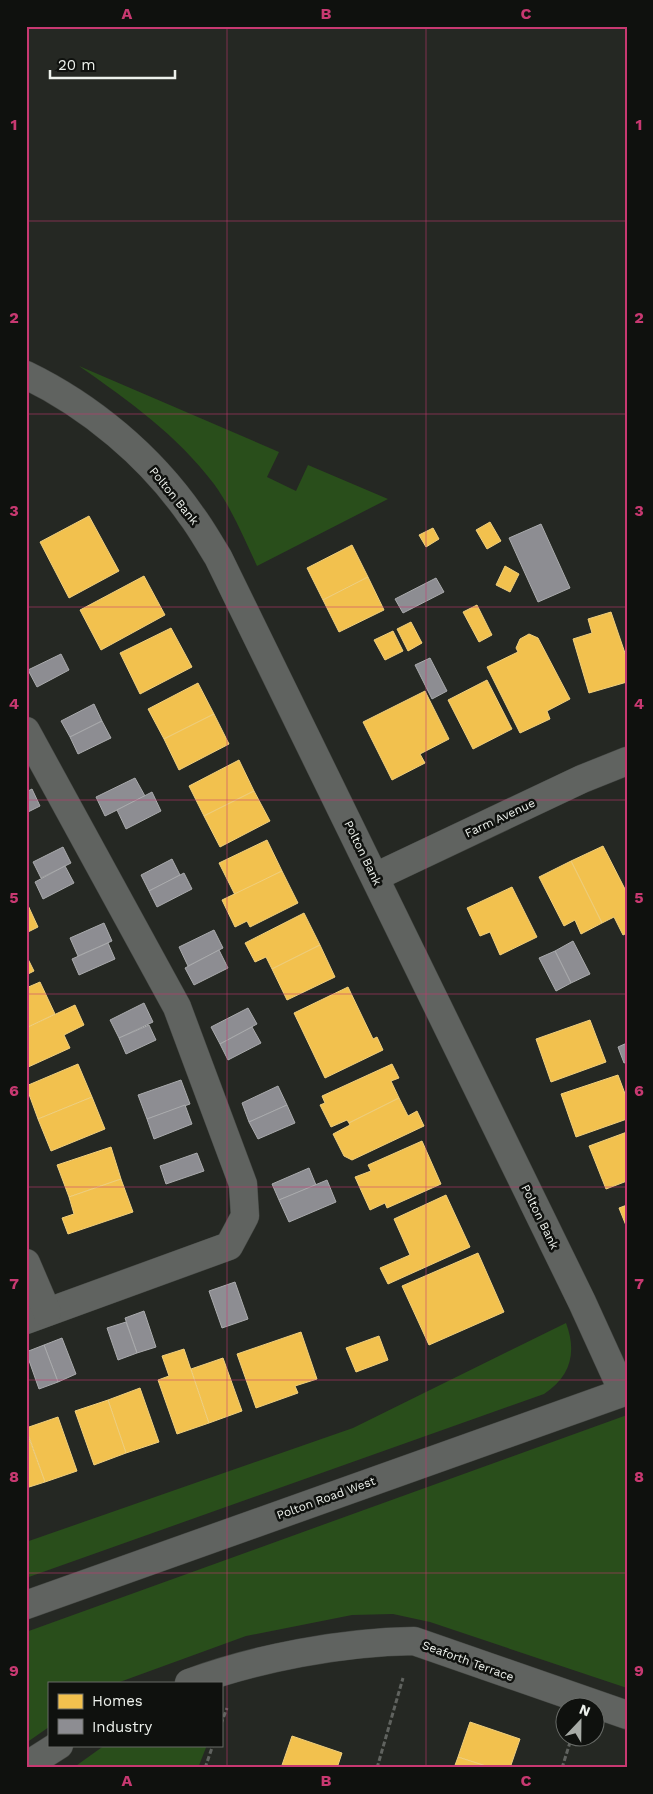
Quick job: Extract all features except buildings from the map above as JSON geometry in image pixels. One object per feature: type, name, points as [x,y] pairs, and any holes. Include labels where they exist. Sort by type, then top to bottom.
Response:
[{"type":"street","name":"Polton Bank","points":[[26,375],[58,390],[110,428],[156,472],[191,514],[218,557],[625,1391]]},
{"type":"street","points":[[26,730],[177,1007],[243,1184],[245,1216],[229,1246],[37,1316],[26,1262]]},
{"type":"street","name":"Farm Avenue","points":[[375,877],[582,779],[627,760]]},
{"type":"street","name":"Polton Road West","points":[[26,1605],[625,1391]]},
{"type":"street","name":"Seaforth Terrace","points":[[192,1682],[212,1674],[317,1650],[414,1641],[627,1715]]},
{"type":"street","points":[[26,1766],[56,1746]]},
{"type":"path","points":[[377,1768],[414,1641]]},
{"type":"path","points":[[205,1768],[213,1746]]},
{"type":"path","points":[[562,1768],[569,1746]]},
{"type":"green space","points":[[79,366],[279,452],[267,477],[296,491],[308,465],[388,499],[257,566],[226,503],[200,466],[168,434],[116,392]]},
{"type":"green space","points":[[566,1323],[571,1344],[569,1363],[560,1379],[544,1394],[26,1578],[26,1542],[353,1428]]},
{"type":"green space","points":[[627,1415],[627,1688],[430,1622],[393,1614],[352,1615],[246,1636],[120,1682],[48,1682],[48,1728],[26,1743],[26,1632]]},
{"type":"green space","points":[[104,1746],[207,1746],[198,1768],[73,1768]]}]
